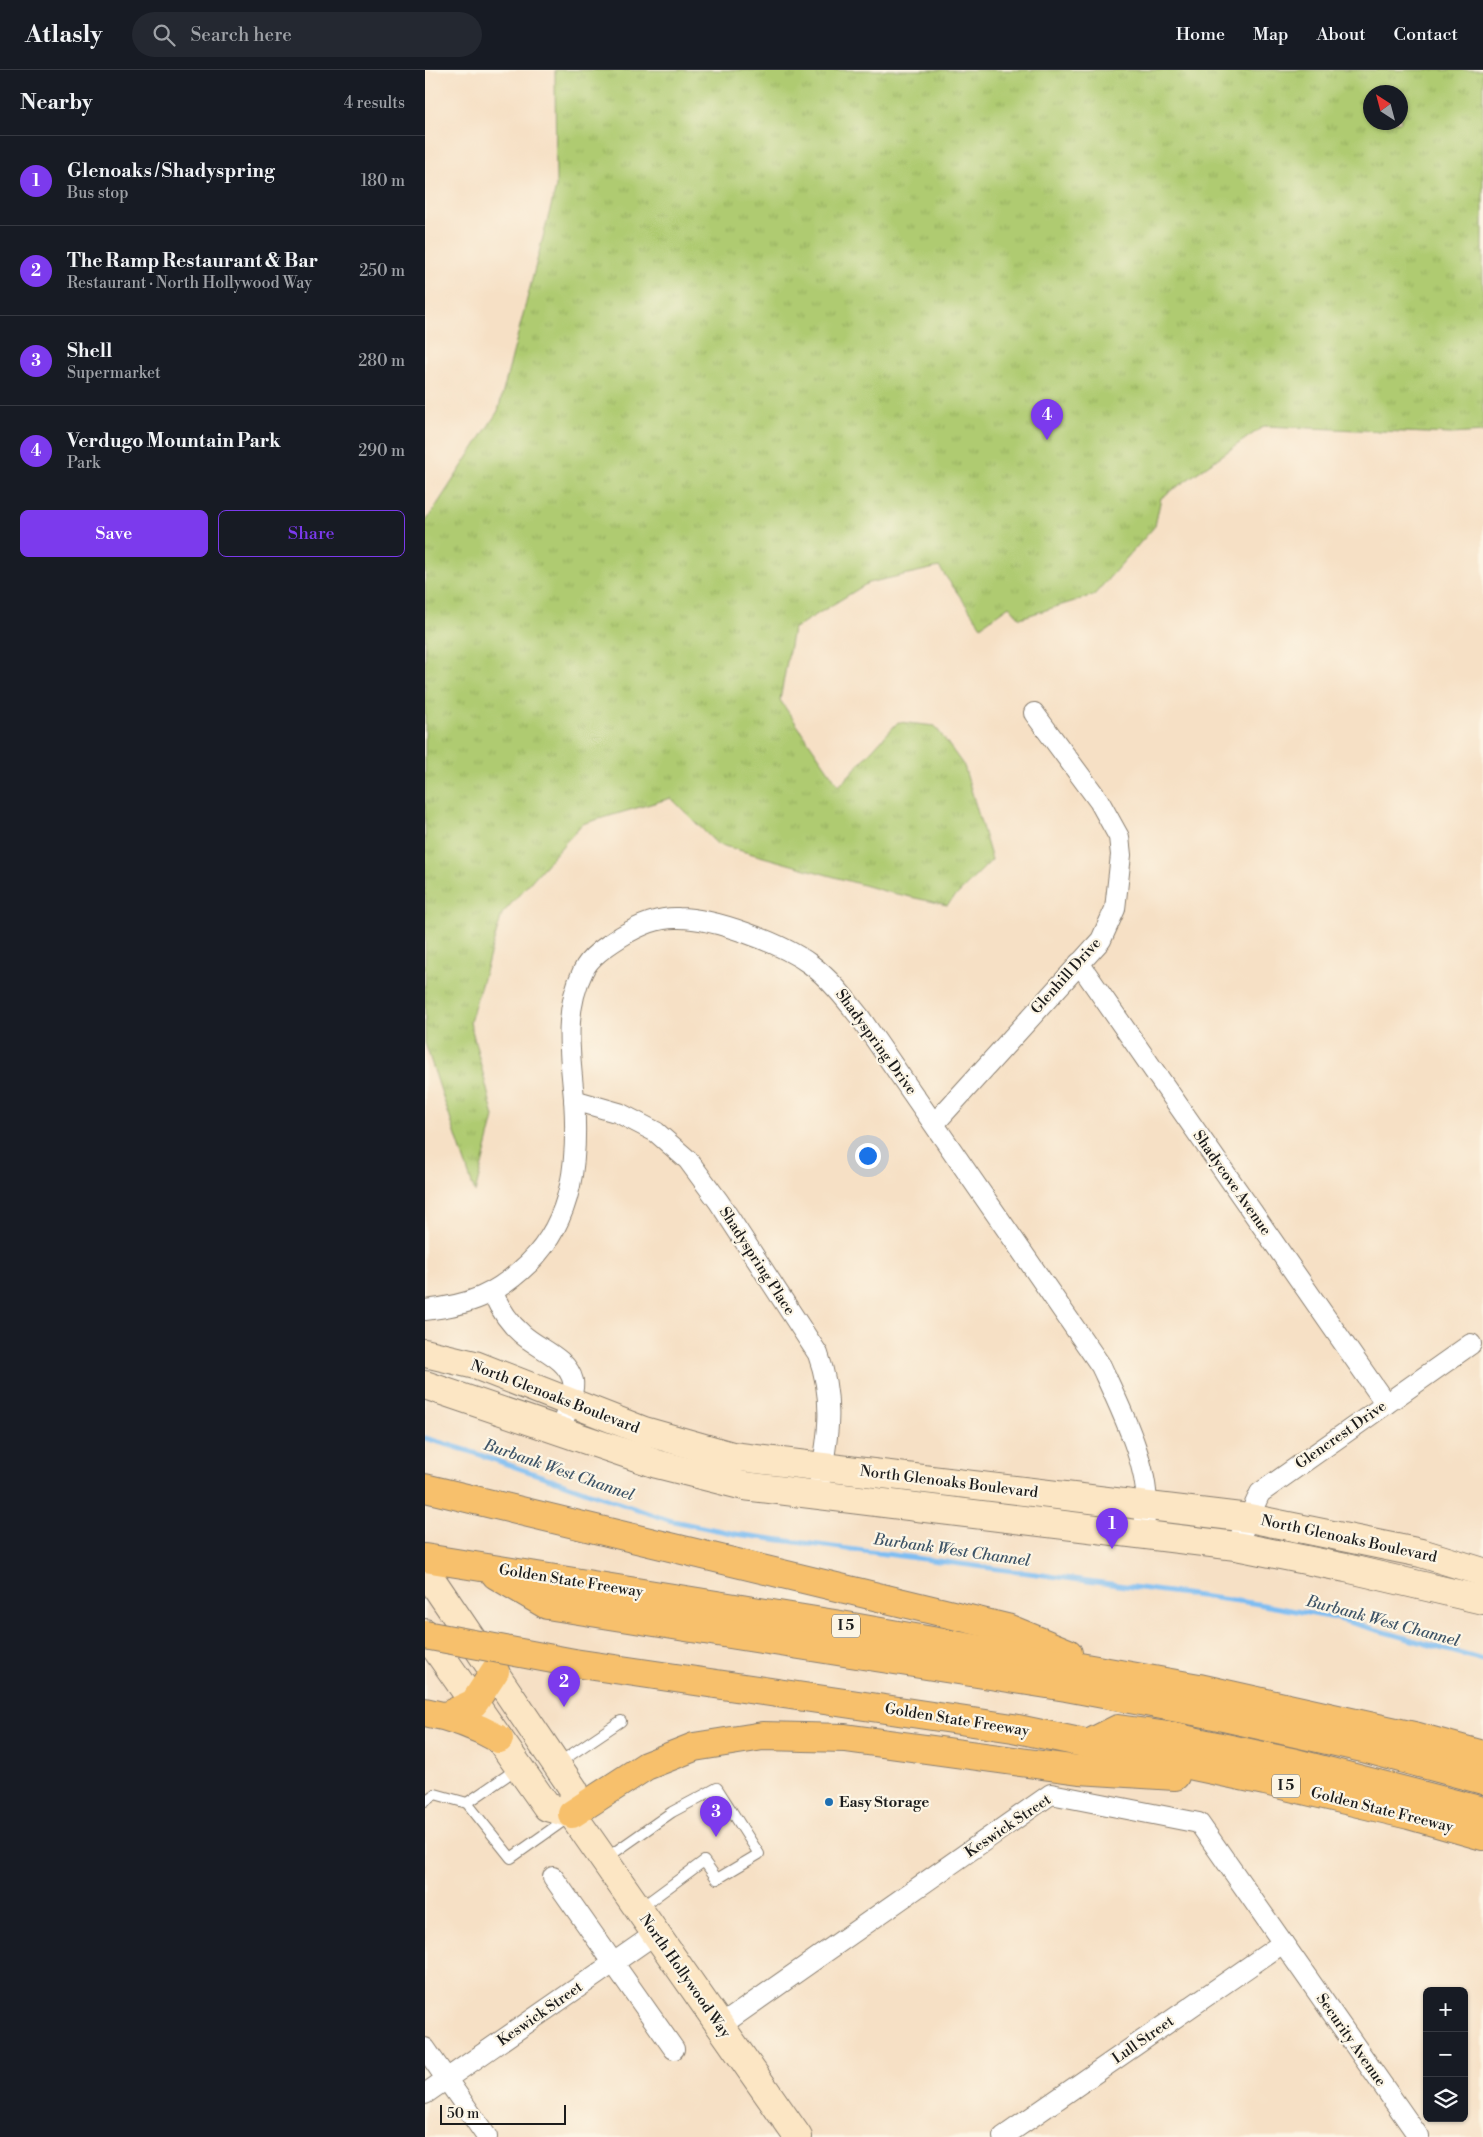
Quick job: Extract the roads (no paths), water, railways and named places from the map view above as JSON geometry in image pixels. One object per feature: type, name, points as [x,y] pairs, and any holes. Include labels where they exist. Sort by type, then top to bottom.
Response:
[{"type":"highway","points":[[425,1488],[1007,1628],[1121,1674]]},
{"type":"highway","name":"Golden State Freeway","points":[[425,1558],[482,1567],[568,1594],[1121,1674],[1209,1690],[1418,1737],[1483,1755]]},
{"type":"highway","points":[[568,1594],[1191,1710],[1363,1748],[1483,1780]]},
{"type":"highway","name":"Golden State Freeway","points":[[425,1634],[574,1663],[1013,1728],[1265,1781],[1409,1815],[1483,1836]]},
{"type":"highway","points":[[436,1714],[474,1703],[495,1671]]},
{"type":"highway","points":[[436,1714],[479,1728],[499,1739]]},
{"type":"highway","points":[[1088,1744],[1118,1729],[1169,1736],[1296,1762],[1483,1811]]},
{"type":"highway","points":[[572,1814],[646,1766],[694,1747],[763,1736],[845,1738],[1079,1770],[1265,1781]]},
{"type":"main road","name":"North Glenoaks Boulevard","points":[[425,1353],[475,1365],[643,1431],[732,1456],[1249,1518],[1421,1553],[1483,1572]]},
{"type":"main road","name":"North Glenoaks Boulevard","points":[[425,1385],[657,1464],[743,1486],[1142,1533],[1236,1546],[1346,1568],[1483,1600]]},
{"type":"main road","points":[[425,1570],[495,1671],[573,1790],[572,1814],[547,1807],[425,1634]]},
{"type":"main road","name":"North Hollywood Way","points":[[572,1814],[798,2137]]},
{"type":"street","name":"Glenhill Drive","points":[[935,1123],[1101,940],[1115,909],[1120,872],[1119,837],[1099,801],[1034,714]]},
{"type":"street","name":"Shadyspring Drive","points":[[425,1310],[446,1308],[493,1293],[516,1275],[537,1254],[554,1232],[566,1206],[575,1167],[574,1100],[569,1045],[571,1009],[583,970],[605,947],[639,926],[678,918],[723,926],[777,946],[809,964],[834,985],[859,1016],[935,1123],[1101,1366],[1122,1411],[1140,1461],[1148,1506],[1142,1533]]},
{"type":"street","name":"Shadycove Avenue","points":[[1079,963],[1386,1404]]},
{"type":"street","name":"Shadyspring Place","points":[[574,1100],[619,1113],[656,1132],[688,1160],[719,1202],[818,1354],[826,1376],[830,1401],[823,1467],[818,1494]]},
{"type":"street","points":[[493,1293],[507,1318],[523,1335],[565,1366],[573,1382],[560,1430]]},
{"type":"street","name":"Glencrest Drive","points":[[1236,1546],[1260,1493],[1471,1344]]},
{"type":"street","name":"Keswick Street","points":[[720,2026],[1051,1794],[1199,1823],[1283,1943]]},
{"type":"street","points":[[553,1877],[674,2049]]},
{"type":"street","name":"Keswick Street","points":[[425,2094],[655,1934]]},
{"type":"street","name":"Lull Street","points":[[1003,2137],[1283,1943]]},
{"type":"street","name":"Security Avenue","points":[[1283,1943],[1419,2137]]},
{"type":"street","points":[[425,2048],[487,2137]]},
{"type":"lane","points":[[557,1765],[621,1721]]},
{"type":"lane","points":[[467,1803],[519,1767]]},
{"type":"lane","points":[[603,1860],[672,1812],[717,1788],[759,1854],[717,1879],[704,1861],[638,1910]]},
{"type":"lane","points":[[425,1801],[435,1794],[467,1803],[511,1858],[572,1814]]},
{"type":"waterway","name":"Burbank West Channel","points":[[425,1438],[469,1451],[668,1520],[736,1534],[1252,1603],[1335,1618],[1483,1660]]},
{"type":"place","name":"Verdugo Mountain Park","points":[[1047,440]]},
{"type":"place","name":"Glenoaks / Shadyspring","points":[[1112,1549]]},
{"type":"place","name":"The Ramp Restaurant & Bar","points":[[564,1707]]},
{"type":"place","name":"Easy Storage","points":[[829,1802]]},
{"type":"place","name":"Shell","points":[[716,1837]]}]
